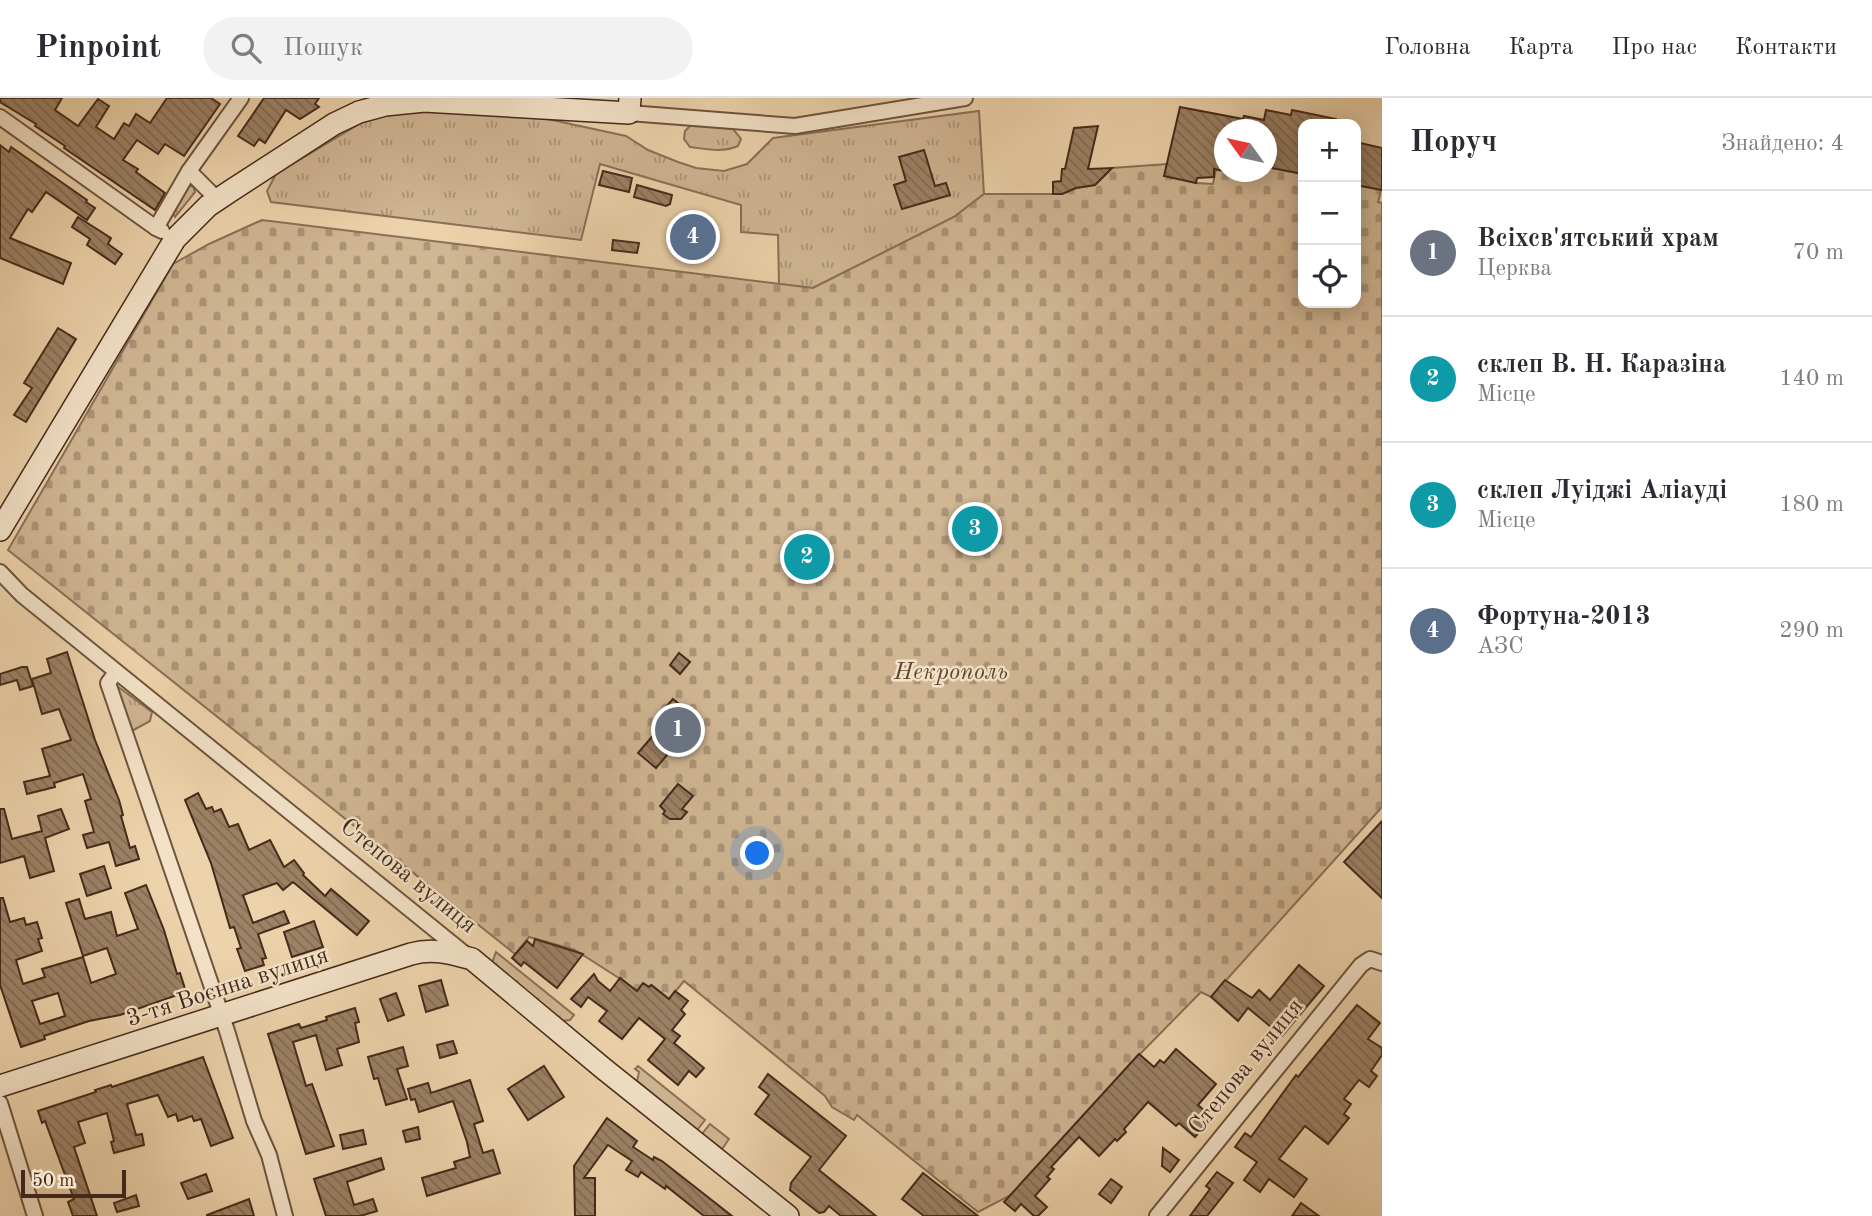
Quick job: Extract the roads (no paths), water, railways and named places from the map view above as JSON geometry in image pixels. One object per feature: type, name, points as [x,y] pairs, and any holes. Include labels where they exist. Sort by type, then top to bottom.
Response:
[{"type":"street","points":[[0,530],[175,239],[192,220],[225,195],[334,124],[359,112],[385,104],[424,101],[629,106],[795,126],[965,98]]},
{"type":"street","points":[[156,228],[189,171],[237,100]]},
{"type":"street","points":[[0,117],[175,239]]},
{"type":"street","points":[[189,171],[225,195]]},
{"type":"street","name":"Степова вулиця","points":[[0,572],[22,595],[116,672],[788,1216]]},
{"type":"street","points":[[116,672],[108,683],[222,1016],[254,1121],[269,1155],[285,1216]]},
{"type":"street","name":"3-тя Воєнна вулиця","points":[[0,1086],[426,950],[472,959]]},
{"type":"street","name":"Степова вулиця","points":[[1157,1216],[1361,965],[1370,959],[1381,962]]},
{"type":"street","points":[[0,1103],[35,1216]]},
{"type":"place","name":"Фортуна-2013","points":[[693,237]]},
{"type":"place","name":"склеп Луіджі Аліауді","points":[[975,529]]},
{"type":"place","name":"склеп В. Н. Каразіна","points":[[807,557]]},
{"type":"place","name":"Всіхсв'ятський храм","points":[[678,730]]},
{"type":"park label","name":"Некрополь","points":[[951,671]]}]
